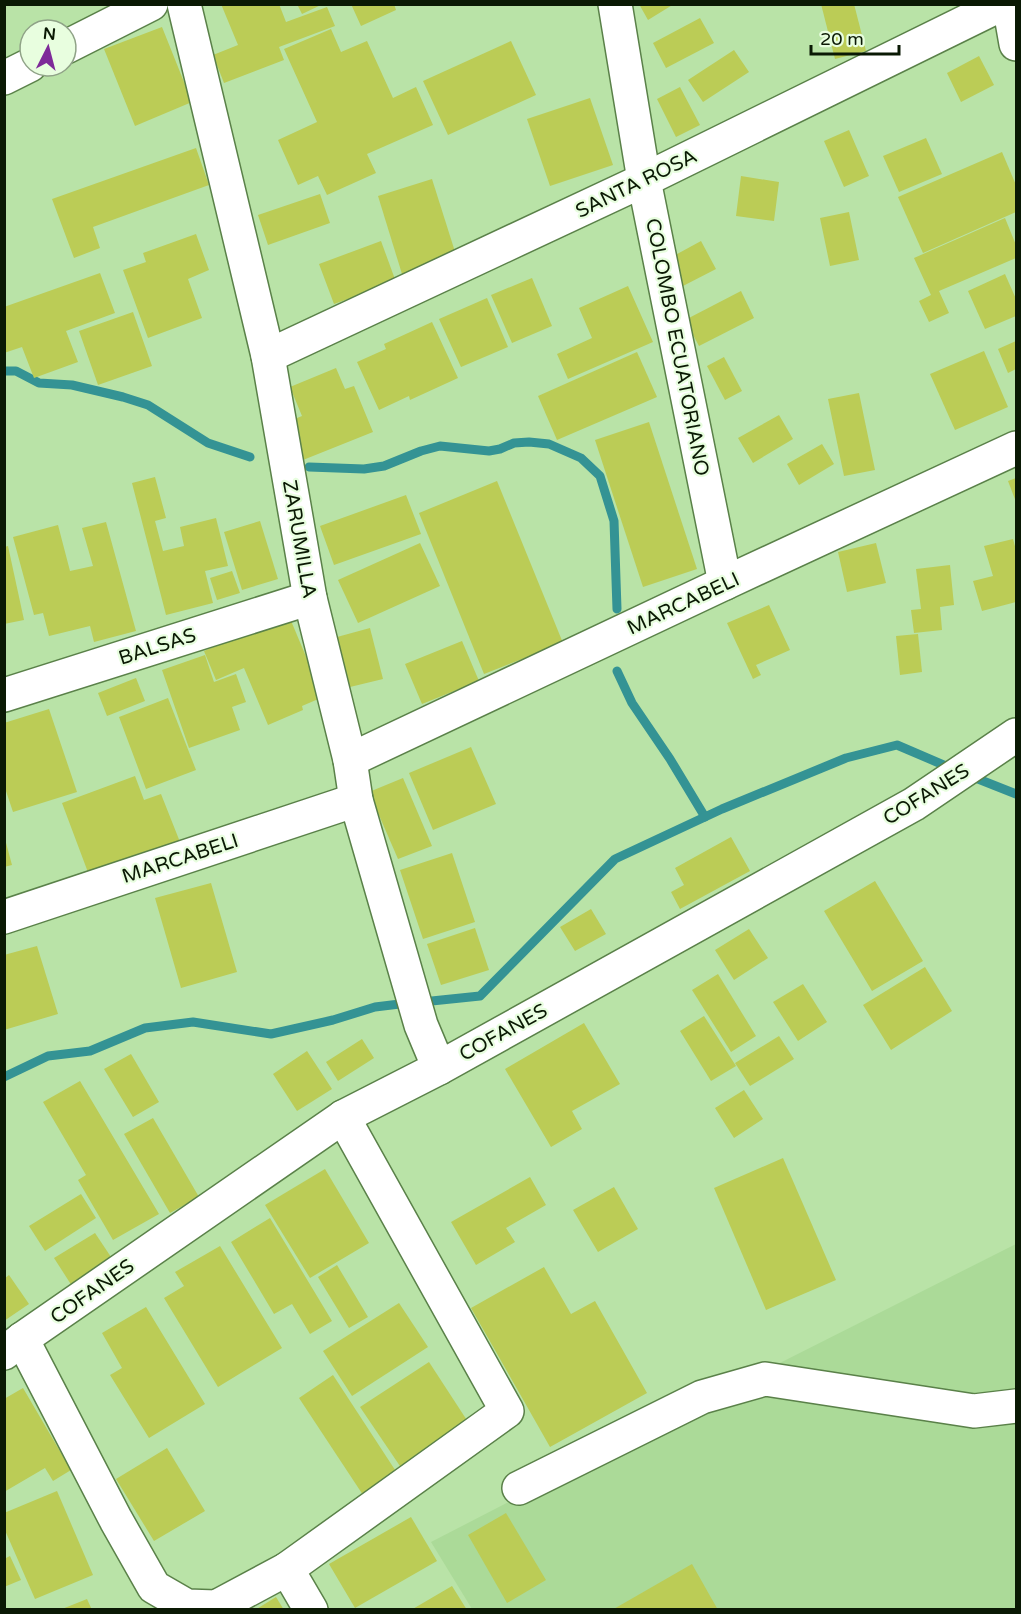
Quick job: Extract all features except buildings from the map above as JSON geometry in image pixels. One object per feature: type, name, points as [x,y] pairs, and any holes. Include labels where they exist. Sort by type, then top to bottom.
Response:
[{"type":"street","points":[[78,41],[151,4]]},
{"type":"street","name":"ZARUMILLA","points":[[184,4],[268,356],[310,598],[350,760],[356,800],[421,1024],[439,1068]]},
{"type":"street","name":"COLOMBO ECUATORIANO","points":[[615,4],[644,180],[724,583]]},
{"type":"street","name":"SANTA ROSA","points":[[268,356],[644,180],[1002,4]]},
{"type":"street","points":[[1009,4],[1017,44]]},
{"type":"street","points":[[4,78],[18,71]]},
{"type":"street","name":"MARCABELI","points":[[350,760],[1017,447]]},
{"type":"street","name":"BALSAS","points":[[4,695],[310,598]]},
{"type":"street","name":"COFANES","points":[[13,1346],[343,1117],[439,1068],[914,804],[1017,735]]},
{"type":"street","name":"MARCABELI","points":[[4,916],[356,800]]},
{"type":"street","points":[[13,1346],[154,1587],[187,1606],[216,1607],[287,1569],[507,1411],[343,1117]]},
{"type":"street","points":[[519,1488],[702,1396],[765,1379],[974,1411],[1017,1406]]},
{"type":"street","points":[[287,1569],[311,1610]]},
{"type":"shaded area","points":[[1016,1244],[1016,1609],[472,1609],[431,1542],[734,1386]]},
{"type":"waterway","points":[[4,371],[16,371],[39,383],[72,385],[148,405],[208,443],[250,457]]},
{"type":"waterway","points":[[309,467],[364,469],[384,466],[440,446],[489,451],[514,443],[529,442],[549,444],[581,458],[600,476],[614,521],[617,609]]},
{"type":"waterway","points":[[617,671],[632,703],[670,759],[705,817]]},
{"type":"waterway","points":[[422,1002],[480,996],[615,859],[722,809],[846,758],[897,745],[953,769]]},
{"type":"waterway","points":[[968,775],[1016,794]]},
{"type":"waterway","points":[[4,1077],[48,1056],[90,1051],[145,1028],[193,1022],[271,1034],[333,1020],[375,1007],[408,1003]]}]
